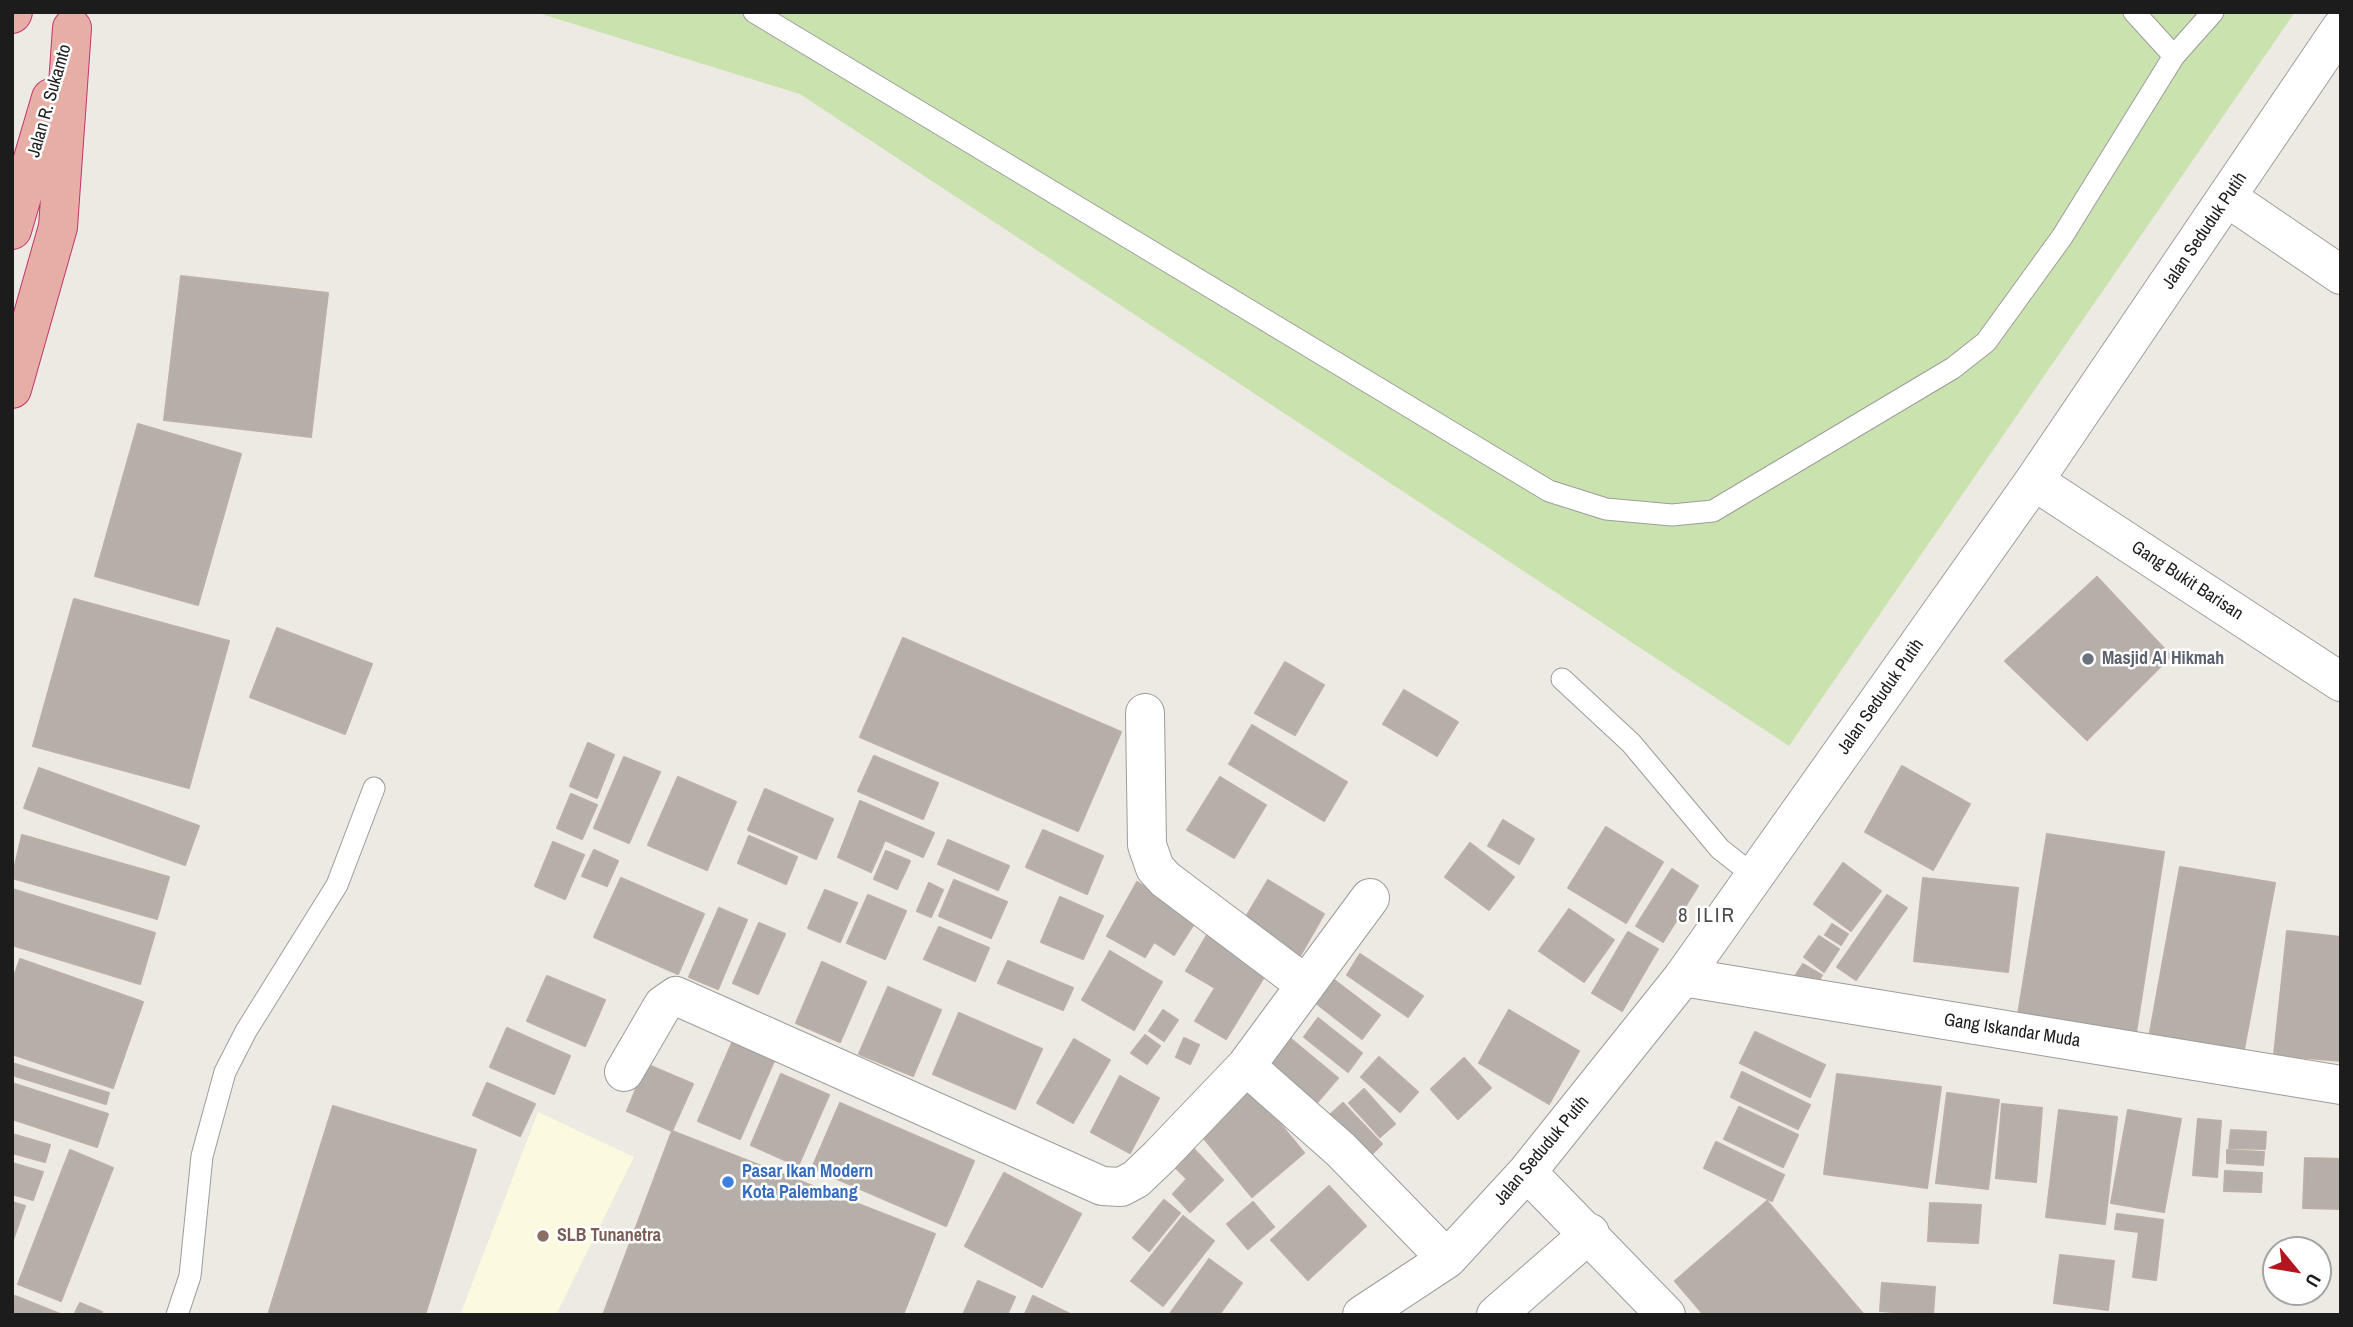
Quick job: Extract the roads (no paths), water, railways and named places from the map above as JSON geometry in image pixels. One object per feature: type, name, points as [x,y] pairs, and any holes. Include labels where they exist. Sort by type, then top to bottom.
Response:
[{"type":"highway","name":"Jalan R. Sukamto","points":[[12,230],[75,20]]},
{"type":"highway","points":[[12,389],[58,227],[75,20]]},
{"type":"street","name":"Jalan Seduduk Putih","points":[[1362,1315],[1447,1259],[1527,1172],[1683,977],[2034,481],[2341,28]]},
{"type":"street","points":[[2228,198],[2341,275]]},
{"type":"street","name":"Gang Bukit Barisan","points":[[2034,481],[2341,681]]},
{"type":"street","points":[[1145,713],[1147,845],[1155,868],[1165,879],[1306,985]]},
{"type":"street","points":[[624,1072],[663,1005],[676,996],[1102,1186],[1121,1187],[1136,1179],[1159,1157],[1245,1066],[1370,898]]},
{"type":"street","name":"Gang Iskandar Muda","points":[[1683,977],[2341,1085]]},
{"type":"street","points":[[1245,1066],[1340,1150],[1447,1259]]},
{"type":"street","points":[[1527,1172],[1590,1233],[1666,1315]]},
{"type":"street","points":[[1496,1315],[1590,1233]]},
{"type":"lane","points":[[754,12],[1549,491],[1606,509],[1672,515],[1713,511],[1953,368],[1986,342],[2062,237],[2174,56],[2213,12]]},
{"type":"lane","points":[[2134,12],[2174,56]]},
{"type":"lane","points":[[1562,679],[1631,743],[1720,849],[1753,875]]},
{"type":"lane","points":[[177,1315],[190,1276],[202,1156],[225,1072],[246,1031],[337,885],[374,789]]},
{"type":"place","name":"Masjid Al Hikmah","points":[[2088,659]]},
{"type":"place","name":"Pasar Ikan Modern Kota Palembang","points":[[728,1182]]},
{"type":"place","name":"SLB Tunanetra","points":[[543,1236]]},
{"type":"district","name":"8 ILIR","points":[[1707,916]]}]
